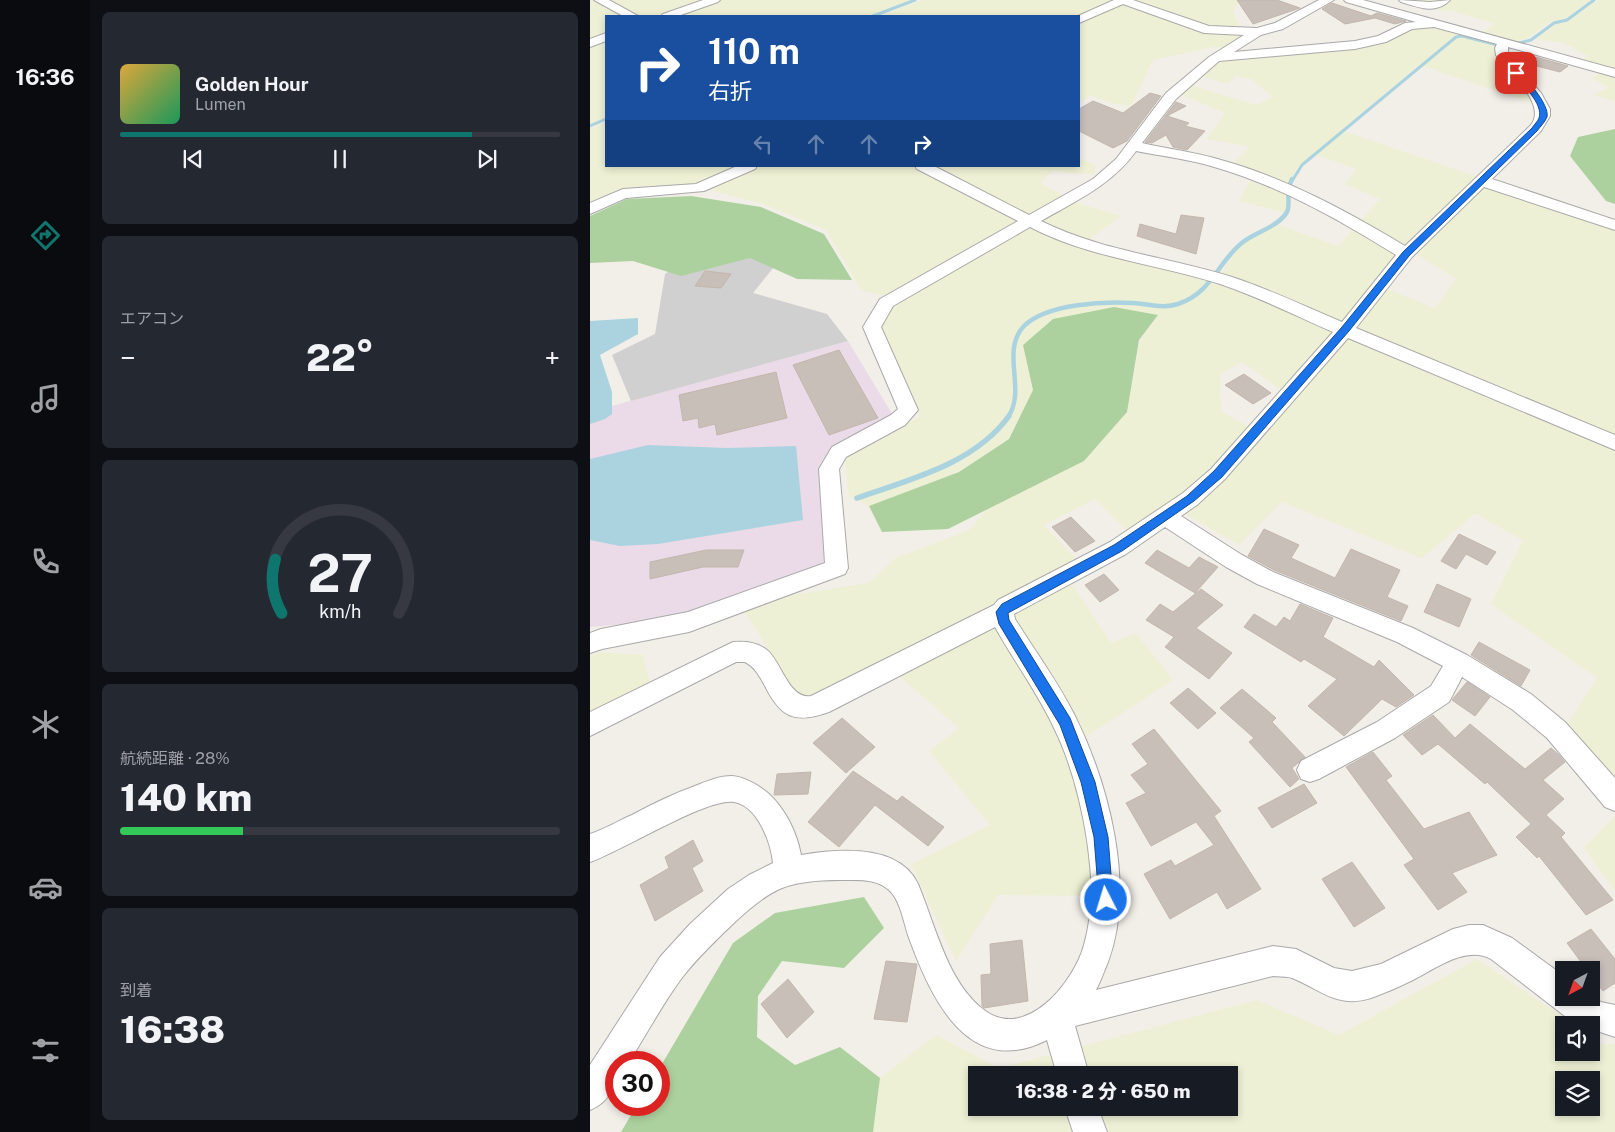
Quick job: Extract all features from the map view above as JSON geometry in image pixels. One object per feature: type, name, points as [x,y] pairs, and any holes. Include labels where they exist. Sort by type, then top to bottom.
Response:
[{"type":"street","points":[[600,0],[630,15]]},
{"type":"street","points":[[670,15],[714,0]]},
{"type":"street","points":[[1080,20],[1123,0],[1208,30],[1257,32]]},
{"type":"street","points":[[590,643],[601,639],[689,622],[837,568],[829,469],[839,452],[898,420],[908,410],[872,327],[886,303],[1098,182],[1121,162],[1171,96],[1213,60],[1257,32],[1279,26],[1328,0]]},
{"type":"street","points":[[1350,0],[1508,46],[1615,73]]},
{"type":"street","points":[[1374,7],[1391,0]]},
{"type":"street","points":[[1405,0],[1430,6],[1437,5],[1444,0]]},
{"type":"street","points":[[1213,60],[1240,55],[1320,50],[1355,45],[1382,39],[1409,26],[1434,24]]},
{"type":"street","points":[[590,43],[605,37]]},
{"type":"street","points":[[590,725],[733,652],[749,652],[764,661],[783,695],[793,703],[805,708],[820,704],[1002,612],[1006,607],[1118,548],[1190,499],[1218,474],[1346,329],[1406,254],[1535,130],[1543,117],[1541,103],[1505,61],[1508,46]]},
{"type":"street","points":[[1134,146],[1217,163],[1287,190],[1351,220],[1406,254]]},
{"type":"street","points":[[590,209],[623,194],[699,188],[748,167]]},
{"type":"street","points":[[924,167],[1030,222],[1092,246],[1206,274],[1227,281],[1346,329],[1615,443]]},
{"type":"street","points":[[1482,181],[1615,225]]},
{"type":"street","points":[[1166,516],[1234,561],[1265,578],[1404,635],[1458,662],[1522,702],[1556,730],[1615,798]]},
{"type":"street","points":[[590,1094],[671,969],[698,937],[752,888],[776,876],[826,865],[875,866],[891,873],[903,884],[938,975],[952,999],[968,1016],[984,1028],[1001,1035],[1021,1036],[1039,1028],[1056,1015],[1073,997],[1086,979],[1095,959],[1103,929],[1106,900],[1101,837],[1088,782],[1065,722],[1004,621],[1002,612]]},
{"type":"street","points":[[1310,770],[1386,730],[1440,694],[1458,662]]},
{"type":"street","points":[[590,848],[602,844],[706,793],[733,788],[752,796],[770,814],[781,834],[789,873]]},
{"type":"street","points":[[1056,1015],[1273,961],[1290,963],[1327,982],[1352,986],[1388,977],[1459,941],[1483,940],[1500,948],[1555,989]]},
{"type":"street","points":[[1576,1006],[1603,1019],[1615,1021]]},
{"type":"street","points":[[1056,1015],[1070,1066]]},
{"type":"street","points":[[1085,1116],[1090,1132]]},
{"type":"shaded area","points":[[708,245],[782,257],[753,293],[827,314],[848,341],[631,401],[612,355],[655,334],[665,274]]},
{"type":"shaded area","points":[[848,341],[894,417],[825,457],[832,563],[681,619],[590,627],[590,412]]},
{"type":"green space","points":[[590,0],[594,0],[624,15],[605,15],[605,118],[590,125]]},
{"type":"green space","points":[[604,0],[912,0],[873,15],[635,15]]},
{"type":"green space","points":[[922,0],[1240,0],[1233,11],[1238,23],[1250,33],[1227,47],[1214,47],[1153,60],[1131,106],[1112,103],[1090,96],[1080,102],[1080,15],[883,15]]},
{"type":"green space","points":[[1412,0],[1592,0],[1564,19],[1550,22],[1528,38],[1512,43],[1480,34],[1495,24],[1449,10],[1445,12]]},
{"type":"green space","points":[[1599,0],[1615,0],[1615,101],[1593,95],[1609,88],[1592,78],[1609,68],[1581,61],[1588,56],[1564,43],[1536,39],[1556,23],[1568,21]]},
{"type":"green space","points":[[1431,26],[1499,43],[1500,60],[1533,103],[1419,65],[1341,130],[1478,177],[1284,392],[1242,362],[1220,374],[1221,411],[1251,428],[1216,470],[1131,535],[1095,499],[1044,525],[1081,564],[820,701],[797,695],[745,612],[793,595],[868,583],[896,558],[969,530],[987,509],[1084,461],[1127,412],[1140,340],[1158,316],[1114,307],[1023,345],[1033,390],[1009,438],[959,472],[869,506],[849,496],[844,455],[920,417],[877,329],[892,306],[1071,201],[1121,216],[1081,246],[1216,281],[1240,245],[1276,224],[1338,246],[1380,199],[1345,184],[1356,169],[1314,154],[1299,165],[1286,186],[1285,213],[1239,201],[1254,174],[1231,165],[1250,147],[1207,139],[1225,113],[1180,94],[1191,85],[1256,105],[1273,97],[1251,79],[1236,76],[1228,84],[1196,75],[1215,61],[1388,40],[1411,27]]},
{"type":"green space","points":[[605,122],[605,167],[915,167],[1022,223],[890,297],[861,290],[826,230],[763,204],[694,186],[630,187],[590,206],[590,129]]},
{"type":"green space","points":[[1615,129],[1615,204],[1606,201],[1570,156],[1578,137]]},
{"type":"green space","points":[[1080,158],[1096,165],[1094,175],[1053,171],[1040,183],[1066,197],[1032,217],[935,167],[1080,167]]},
{"type":"green space","points":[[1486,185],[1615,228],[1615,782],[1565,728],[1597,678],[1491,604],[1523,540],[1475,514],[1422,558],[1282,502],[1239,545],[1180,511],[1382,287],[1435,308],[1456,279],[1413,252]]},
{"type":"green space","points":[[691,196],[761,207],[824,234],[852,280],[797,279],[750,258],[681,276],[633,261],[590,263],[590,216],[627,199]]},
{"type":"green space","points":[[1114,307],[1158,315],[1139,340],[1127,412],[1084,461],[948,529],[882,532],[869,506],[959,472],[1009,439],[1033,390],[1023,345],[1053,319]]},
{"type":"green space","points":[[1072,584],[1111,643],[1136,633],[1173,680],[1069,748],[1096,896],[998,895],[956,961],[911,864],[990,825],[929,751],[959,728],[899,676]]},
{"type":"green space","points":[[600,652],[643,655],[650,687],[590,715],[590,656]]},
{"type":"green space","points":[[1615,816],[1615,891],[1584,848]]},
{"type":"green space","points":[[864,897],[884,928],[844,968],[782,961],[758,996],[757,1037],[795,1065],[840,1047],[880,1078],[873,1132],[621,1132],[630,1116],[670,1116],[670,1051],[733,943],[775,913]]},
{"type":"green space","points":[[1477,959],[1562,1016],[1555,1016],[1555,1061],[1600,1061],[1600,1042],[1605,1045],[1615,1044],[1615,1132],[873,1132],[880,1078],[936,1035],[995,1066],[968,1066],[968,1116],[1238,1116],[1238,1066],[1007,1066],[1257,1000],[1339,1035]]},
{"type":"water","points":[[638,318],[638,334],[600,355],[612,392],[612,414],[605,419],[590,424],[590,321]]},
{"type":"water","points":[[648,445],[726,448],[796,446],[803,520],[658,544],[620,546],[590,540],[590,459]]},
{"type":"building","points":[[1237,0],[1277,0],[1300,8],[1253,24]]},
{"type":"building","points":[[1332,3],[1371,16],[1377,13],[1406,21],[1395,24],[1375,18],[1345,24],[1322,9]]},
{"type":"building","points":[[1536,57],[1568,66],[1560,72],[1529,64]]},
{"type":"building","points":[[1150,93],[1161,96],[1127,141],[1113,148],[1080,132],[1080,108],[1093,101],[1123,113]]},
{"type":"building","points":[[1176,102],[1186,106],[1167,116],[1189,123],[1185,126],[1205,131],[1187,150],[1173,147],[1166,135],[1152,143],[1145,142]]},
{"type":"building","points":[[1181,215],[1204,218],[1196,254],[1137,236],[1140,224],[1176,234]]},
{"type":"building","points":[[705,271],[731,274],[721,288],[695,286]]},
{"type":"building","points":[[839,350],[878,418],[829,435],[793,365]]},
{"type":"building","points":[[776,372],[787,418],[717,435],[715,424],[699,428],[698,418],[683,421],[679,395]]},
{"type":"building","points":[[1244,374],[1271,393],[1253,404],[1225,385]]},
{"type":"building","points":[[1071,517],[1095,541],[1075,552],[1052,527]]},
{"type":"building","points":[[1264,529],[1299,545],[1291,558],[1335,578],[1351,549],[1400,570],[1387,597],[1408,606],[1401,621],[1274,570],[1248,556]]},
{"type":"building","points":[[1459,534],[1496,552],[1487,565],[1466,554],[1456,569],[1441,561]]},
{"type":"building","points":[[706,550],[744,550],[738,567],[703,567],[650,579],[650,562]]},
{"type":"building","points":[[1157,550],[1189,568],[1199,557],[1218,567],[1195,593],[1145,563]]},
{"type":"building","points":[[1104,574],[1119,590],[1100,602],[1085,585]]},
{"type":"building","points":[[1437,584],[1471,599],[1459,627],[1424,612]]},
{"type":"building","points":[[1201,589],[1223,605],[1196,628],[1232,653],[1209,679],[1165,647],[1174,637],[1146,620],[1160,604],[1173,612]]},
{"type":"building","points":[[1300,604],[1333,618],[1323,637],[1374,667],[1379,660],[1414,695],[1396,707],[1382,699],[1344,736],[1308,706],[1337,679],[1304,659],[1301,662],[1244,627],[1254,614],[1276,627],[1284,617],[1290,621]]},
{"type":"building","points":[[1479,642],[1530,670],[1521,686],[1471,655]]},
{"type":"building","points":[[1467,682],[1490,697],[1475,716],[1452,700]]},
{"type":"building","points":[[1188,688],[1216,713],[1198,729],[1170,703]]},
{"type":"building","points":[[1242,689],[1276,718],[1272,722],[1305,757],[1292,768],[1299,779],[1290,787],[1249,742],[1254,738],[1220,708]]},
{"type":"building","points":[[1433,715],[1455,738],[1470,724],[1525,769],[1551,748],[1558,754],[1565,762],[1543,780],[1564,799],[1546,815],[1565,833],[1561,837],[1613,900],[1586,915],[1539,856],[1537,858],[1516,837],[1531,824],[1487,782],[1485,784],[1438,744],[1422,755],[1403,735]]},
{"type":"building","points":[[842,718],[875,747],[846,773],[813,743]]},
{"type":"building","points":[[1154,729],[1221,811],[1214,816],[1261,889],[1227,909],[1217,892],[1170,919],[1144,874],[1171,860],[1175,866],[1214,845],[1196,822],[1151,846],[1126,803],[1146,793],[1131,775],[1148,764],[1132,744]]},
{"type":"building","points":[[1373,752],[1392,776],[1386,780],[1424,829],[1469,812],[1497,855],[1452,873],[1467,892],[1438,910],[1404,865],[1414,859],[1346,767]]},
{"type":"building","points":[[853,771],[897,801],[902,796],[944,827],[928,846],[875,805],[839,847],[808,822]]},
{"type":"building","points":[[811,772],[808,794],[774,795],[777,774]]},
{"type":"building","points":[[1304,784],[1317,803],[1272,828],[1258,808]]},
{"type":"building","points":[[693,840],[703,861],[692,868],[703,891],[655,921],[640,885],[669,868],[665,857]]},
{"type":"building","points":[[1352,862],[1385,908],[1354,927],[1322,879]]},
{"type":"building","points":[[1591,929],[1615,959],[1615,983],[1603,991],[1600,987],[1600,961],[1580,961],[1567,943]]},
{"type":"building","points":[[1022,940],[1028,1001],[984,1008],[982,1006],[981,975],[991,974],[990,944]]},
{"type":"building","points":[[886,961],[917,964],[907,1022],[874,1019]]},
{"type":"building","points":[[788,979],[814,1012],[787,1038],[761,1004]]},
{"type":"waterway","points":[[876,15],[915,0]]},
{"type":"waterway","points":[[1292,181],[1302,165],[1456,37],[1462,36],[1510,48],[1515,44],[1531,40],[1554,23],[1567,20],[1594,0]]},
{"type":"waterway","points":[[590,126],[605,119]]},
{"type":"waterway","points":[[1008,417],[1015,395],[1014,347],[1017,336],[1024,326],[1046,313],[1076,306],[1107,303],[1167,306],[1190,299],[1207,284],[1227,258],[1243,242],[1278,222],[1283,217],[1288,209],[1289,189],[1292,179]]},
{"type":"waterway","points":[[857,498],[920,476],[960,458],[995,433],[1009,416]]},
{"type":"route","points":[[1106,900],[1101,837],[1088,782],[1065,722],[1004,621],[1002,612],[1006,607],[1118,548],[1190,499],[1218,474],[1346,329],[1406,254],[1535,130],[1543,117],[1541,103],[1516,73]]}]
